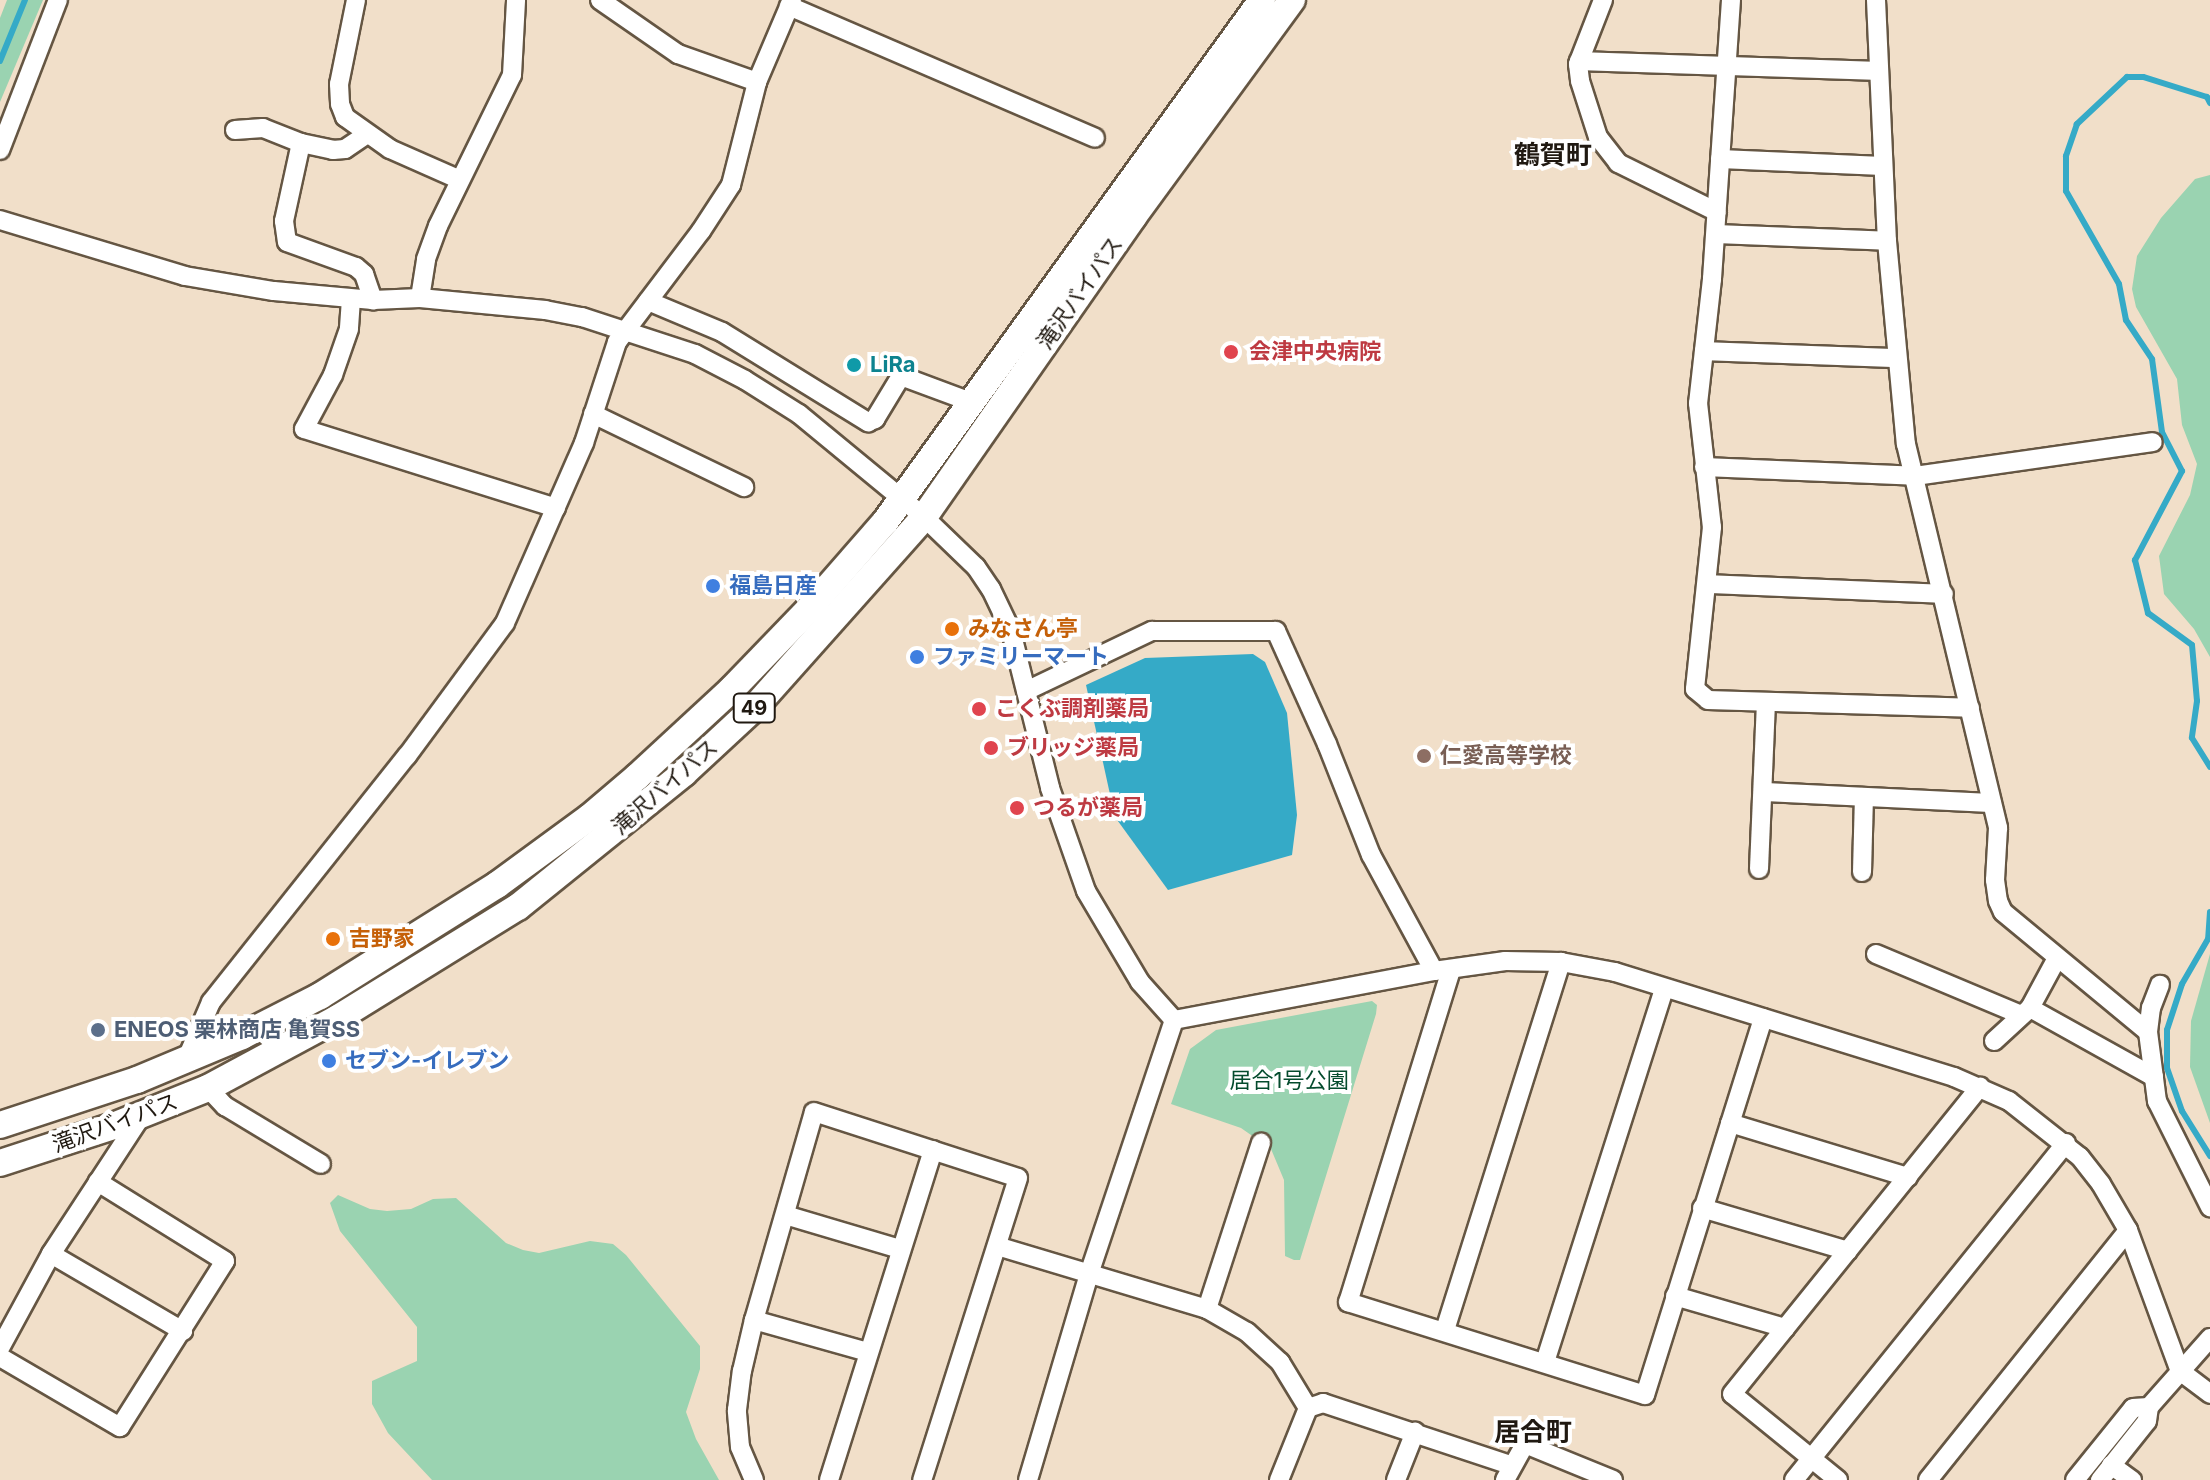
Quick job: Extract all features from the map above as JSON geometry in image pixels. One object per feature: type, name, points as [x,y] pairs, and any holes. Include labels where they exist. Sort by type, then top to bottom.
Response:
[{"type":"highway","name":"滝沢バイパス","points":[[0,1125],[79,1101],[242,1036],[384,958],[497,885],[590,817],[732,689],[809,609],[902,500],[1262,0]]},
{"type":"highway","name":"滝沢バイパス","points":[[0,1163],[64,1143],[208,1088],[420,969],[518,907],[568,870],[684,773],[755,707],[924,517],[1133,217],[1292,0]]},
{"type":"street","points":[[0,150],[58,0]]},
{"type":"street","points":[[356,0],[339,84],[340,104],[345,117],[390,149],[458,179]]},
{"type":"street","points":[[420,298],[426,259],[458,179],[512,75],[516,0]]},
{"type":"street","points":[[600,0],[678,54],[757,82]]},
{"type":"street","points":[[1603,0],[1579,61],[1580,81],[1607,151],[1618,163],[1717,212]]},
{"type":"street","points":[[1731,0],[1716,234],[1698,411],[1712,527],[1695,689],[1708,700],[1970,708]]},
{"type":"street","points":[[1876,0],[1887,241],[1906,444],[1992,803],[1999,843],[1995,880],[1998,901],[2003,912],[2148,1032]]},
{"type":"street","points":[[187,1058],[211,1002],[407,756],[505,623],[556,508],[617,342],[731,185],[757,82],[790,3],[1095,138]]},
{"type":"street","points":[[1579,61],[1879,71]]},
{"type":"street","points":[[235,130],[263,128],[301,143],[345,149],[367,134]]},
{"type":"street","points":[[301,143],[284,221],[287,242],[356,267],[364,274],[373,300]]},
{"type":"street","points":[[1720,159],[1883,166]]},
{"type":"street","points":[[0,220],[185,276],[351,299],[420,298],[545,310],[625,329],[695,354],[777,399],[924,517],[976,567],[1003,609],[1050,788],[1086,891],[1140,982],[1174,1020]]},
{"type":"street","points":[[1716,234],[1887,241]]},
{"type":"street","points":[[351,299],[349,329],[333,375],[304,429],[556,508]]},
{"type":"street","points":[[648,301],[722,332],[788,369],[856,417],[868,422],[875,419],[901,376],[971,402]]},
{"type":"street","points":[[1704,351],[1897,358]]},
{"type":"street","points":[[593,414],[744,487]]},
{"type":"street","points":[[1704,467],[1915,476],[2153,442]]},
{"type":"street","points":[[1708,584],[1944,594]]},
{"type":"street","points":[[1026,691],[1152,631],[1276,631],[1327,744],[1371,855],[1442,971],[1348,1302],[1645,1395],[1763,1018]]},
{"type":"street","points":[[1759,869],[1766,703]]},
{"type":"street","points":[[1764,792],[1992,803]]},
{"type":"street","points":[[1862,872],[1864,797]]},
{"type":"street","points":[[1876,954],[2024,1011],[2154,1077]]},
{"type":"street","points":[[1994,1041],[2024,1011],[2057,958]]},
{"type":"street","points":[[1174,1020],[1505,961],[1561,962],[1615,972],[1980,1087],[2009,1101],[2066,1143],[2101,1184],[2128,1230],[2180,1371],[2210,1394]]},
{"type":"street","points":[[1445,1330],[1561,962]]},
{"type":"street","points":[[2160,985],[2151,1008],[2148,1032],[2157,1101],[2210,1207]]},
{"type":"street","points":[[1545,1362],[1664,988]]},
{"type":"street","points":[[1028,1480],[1089,1274],[1174,1020]]},
{"type":"street","points":[[1838,1480],[1732,1394],[1980,1087]]},
{"type":"street","points":[[208,1088],[225,1106],[321,1164]]},
{"type":"street","points":[[754,1480],[740,1447],[737,1410],[754,1320],[814,1112],[1018,1178],[922,1480]]},
{"type":"street","points":[[0,1348],[51,1254],[144,1113]]},
{"type":"street","points":[[1730,1123],[1908,1177]]},
{"type":"street","points":[[1207,1309],[1261,1143]]},
{"type":"street","points":[[1794,1480],[2066,1143]]},
{"type":"street","points":[[829,1480],[933,1150]]},
{"type":"street","points":[[0,1357],[120,1427],[225,1261],[98,1182]]},
{"type":"street","points":[[1702,1208],[1848,1251]]},
{"type":"street","points":[[785,1215],[900,1249]]},
{"type":"street","points":[[1928,1480],[2128,1230]]},
{"type":"street","points":[[997,1246],[1207,1309],[1247,1332],[1280,1362],[1308,1408]]},
{"type":"street","points":[[51,1254],[183,1331]]},
{"type":"street","points":[[1675,1296],[1785,1328]]},
{"type":"street","points":[[754,1320],[868,1352]]},
{"type":"street","points":[[2132,1480],[2106,1472],[2147,1421],[2149,1407],[2210,1338]]},
{"type":"street","points":[[1279,1480],[1308,1408],[1323,1403],[1415,1432],[1508,1472],[1525,1444],[1613,1480]]},
{"type":"street","points":[[2075,1480],[2133,1408],[2149,1407]]},
{"type":"street","points":[[1396,1480],[1415,1432]]},
{"type":"green space","points":[[7,0],[43,0],[0,102],[0,18]]},
{"type":"green space","points":[[2210,175],[2210,657],[2194,629],[2164,594],[2159,556],[2190,495],[2197,464],[2182,425],[2177,379],[2136,307],[2132,289],[2137,256],[2161,218],[2195,179]]},
{"type":"green space","points":[[2210,954],[2210,1123],[2190,1067],[2191,1021]]},
{"type":"green space","name":"居合1号公園","points":[[1372,1001],[1377,1005],[1376,1014],[1300,1260],[1294,1260],[1285,1256],[1284,1180],[1271,1149],[1241,1128],[1171,1104],[1190,1049],[1216,1030]]},
{"type":"green space","points":[[338,1195],[370,1209],[387,1211],[411,1209],[433,1199],[456,1198],[506,1243],[539,1253],[590,1241],[613,1244],[626,1255],[700,1346],[700,1369],[686,1412],[696,1439],[719,1480],[432,1480],[388,1433],[372,1404],[372,1381],[417,1361],[417,1327],[340,1231],[330,1203]]},
{"type":"water","points":[[1253,654],[1265,662],[1287,713],[1297,815],[1292,855],[1168,890],[1115,817],[1086,685],[1145,658]]},
{"type":"waterway","points":[[0,61],[25,0]]},
{"type":"waterway","points":[[2210,103],[2207,97],[2143,77],[2127,77],[2077,124],[2066,156],[2066,191],[2119,284],[2126,320],[2152,359],[2162,432],[2182,471],[2135,560],[2148,613],[2192,645],[2197,701],[2192,738],[2210,767]]},
{"type":"waterway","points":[[2210,912],[2208,939],[2182,984],[2167,1030],[2167,1068],[2182,1111],[2210,1156]]},
{"type":"waterway","points":[[2088,1480],[2106,1458]]},
{"type":"place","name":"会津中央病院","points":[[1231,352]]},
{"type":"place","name":"LiRa","points":[[854,365]]},
{"type":"place","name":"福島日産","points":[[713,586]]},
{"type":"place","name":"みなさん亭","points":[[952,629]]},
{"type":"place","name":"ファミリーマート","points":[[917,657]]},
{"type":"place","name":"こくぶ調剤薬局","points":[[979,709]]},
{"type":"place","name":"ブリッジ薬局","points":[[991,748]]},
{"type":"place","name":"仁愛高等学校","points":[[1424,756]]},
{"type":"place","name":"つるが薬局","points":[[1017,808]]},
{"type":"place","name":"吉野家","points":[[333,939]]},
{"type":"place","name":"ENEOS 栗林商店 亀賀SS","points":[[98,1030]]},
{"type":"place","name":"セブン-イレブン","points":[[329,1061]]},
{"type":"district","name":"鶴賀町","points":[[1553,155]]},
{"type":"district","name":"居合町","points":[[1533,1432]]}]
